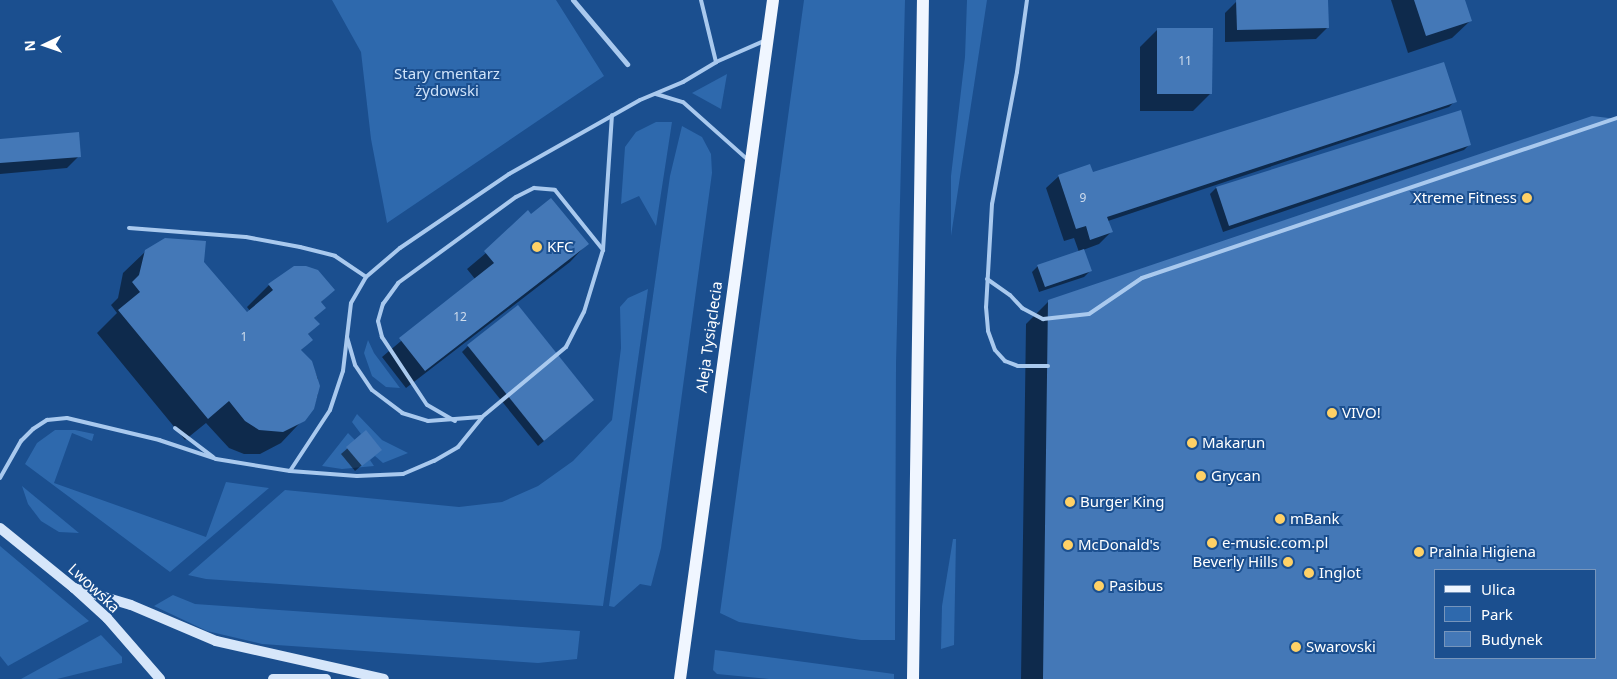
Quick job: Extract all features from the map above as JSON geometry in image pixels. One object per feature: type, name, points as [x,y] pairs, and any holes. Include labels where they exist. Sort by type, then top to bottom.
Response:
[{"type":"main road","name":"Aleja Tysiąclecia","points":[[680,679],[773,0]]},
{"type":"main road","points":[[913,679],[924,0]]},
{"type":"main road","name":"Lwowska","points":[[0,528],[74,588],[112,624],[160,679]]},
{"type":"main road","points":[[74,588],[131,605],[216,642],[384,679]]},
{"type":"main road","points":[[273,679],[326,679]]},
{"type":"street","points":[[573,0],[627,64]]},
{"type":"lane","points":[[701,0],[716,62]]},
{"type":"lane","points":[[1026,0],[1017,72],[992,204],[987,279],[988,332],[995,350],[1005,361],[1018,366],[1048,366]]},
{"type":"lane","points":[[290,471],[330,410],[343,371],[345,333],[351,303],[366,277],[400,248],[509,174],[612,115],[716,62],[767,40]]},
{"type":"lane","points":[[656,94],[683,102],[750,162]]},
{"type":"lane","points":[[0,478],[21,441],[47,420],[67,418],[92,422],[216,459],[290,471],[357,476],[403,474],[434,462],[458,447],[482,417],[566,347],[584,312],[603,250],[612,115]]},
{"type":"lane","points":[[987,279],[1010,295],[1022,308],[1043,319],[1089,314],[1142,278],[1617,118]]},
{"type":"lane","points":[[455,421],[439,414],[427,405],[382,337],[378,321],[383,304],[398,282],[516,197],[534,188],[555,190],[603,250]]},
{"type":"lane","points":[[129,228],[246,237],[300,247],[335,256],[366,277]]},
{"type":"lane","points":[[345,333],[355,365],[372,390],[402,413],[428,421],[455,421],[482,417]]},
{"type":"lane","points":[[175,428],[216,459]]},
{"type":"green space","name":"Stary cmentarz żydowski","points":[[332,0],[556,0],[604,76],[387,223],[371,139],[361,52]]},
{"type":"green space","points":[[804,0],[905,0],[896,364],[895,640],[861,640],[739,622],[720,613]]},
{"type":"green space","points":[[967,0],[987,0],[951,236],[951,176],[965,57]]},
{"type":"green space","points":[[727,74],[721,109],[692,93]]},
{"type":"green space","points":[[656,122],[672,122],[656,226],[639,196],[621,204],[625,147],[636,132]]},
{"type":"green space","points":[[682,126],[702,137],[711,154],[712,173],[661,548],[651,586],[640,584],[614,607],[609,606],[670,176]]},
{"type":"green space","points":[[648,289],[603,606],[206,579],[188,575],[285,490],[459,507],[502,502],[538,486],[573,461],[612,420],[621,348],[620,307],[628,298]]},
{"type":"green space","points":[[368,340],[374,353],[400,388],[386,387],[372,376],[364,353]]},
{"type":"green space","points":[[357,414],[382,440],[408,453],[383,463],[375,456],[370,460],[374,466],[342,469],[322,466],[348,433],[355,440],[361,434],[352,422]]},
{"type":"green space","points":[[55,430],[75,430],[94,434],[92,441],[72,433],[54,483],[206,537],[226,482],[269,488],[170,572],[25,464],[37,443]]},
{"type":"green space","points":[[22,486],[79,533],[59,532],[41,521],[28,504]]},
{"type":"green space","points":[[953,539],[956,539],[954,645],[941,649],[942,606]]},
{"type":"green space","points":[[0,546],[89,621],[8,666],[0,656]]},
{"type":"green space","points":[[173,595],[195,604],[580,631],[577,659],[538,663],[262,644],[207,631],[154,606]]},
{"type":"green space","points":[[101,635],[122,657],[122,663],[57,679],[21,679]]},
{"type":"green space","points":[[715,650],[894,674],[894,679],[769,679],[717,674],[713,670]]},
{"type":"building","points":[[1236,0],[1328,0],[1329,28],[1237,30]]},
{"type":"building","points":[[1414,0],[1465,0],[1472,21],[1426,36]]},
{"type":"building","points":[[1157,28],[1213,28],[1212,94],[1157,94]]},
{"type":"building","points":[[1444,62],[1457,102],[1107,217],[1113,232],[1090,240],[1086,226],[1076,229],[1058,175],[1090,164],[1093,172]]},
{"type":"building","points":[[1461,110],[1471,145],[1229,226],[1216,187]]},
{"type":"building","name":"VIVO!","points":[[1592,116],[1617,119],[1617,679],[1043,679],[1048,300]]},
{"type":"building","points":[[79,132],[81,157],[0,163],[0,139]]},
{"type":"building","points":[[551,198],[589,244],[425,371],[399,338],[494,263],[484,251],[528,210],[531,214]]},
{"type":"building","points":[[165,238],[206,241],[204,262],[247,312],[273,290],[268,284],[294,266],[306,266],[318,270],[335,290],[321,302],[326,308],[314,318],[320,324],[308,334],[313,340],[301,350],[312,361],[320,386],[314,409],[305,421],[283,432],[259,430],[245,421],[229,401],[208,419],[118,310],[140,292],[132,282],[139,275],[145,250]]},
{"type":"building","points":[[1084,249],[1092,271],[1045,287],[1037,265]]},
{"type":"building","points":[[518,305],[594,400],[544,441],[467,345]]},
{"type":"building","points":[[366,430],[382,450],[362,466],[346,447]]},
{"type":"place","name":"Xtreme Fitness","points":[[1527,198]]},
{"type":"place","name":"KFC","points":[[537,247]]},
{"type":"place","name":"VIVO!","points":[[1332,413]]},
{"type":"place","name":"Makarun","points":[[1192,443]]},
{"type":"place","name":"Grycan","points":[[1201,476]]},
{"type":"place","name":"Burger King","points":[[1070,502]]},
{"type":"place","name":"mBank","points":[[1280,519]]},
{"type":"place","name":"e-music.com.pl","points":[[1212,543]]},
{"type":"place","name":"McDonald's","points":[[1068,545]]},
{"type":"place","name":"Pralnia Higiena","points":[[1419,552]]},
{"type":"place","name":"Beverly Hills","points":[[1288,562]]},
{"type":"place","name":"Inglot","points":[[1309,573]]},
{"type":"place","name":"Pasibus","points":[[1099,586]]},
{"type":"place","name":"Swarovski","points":[[1296,647]]}]
